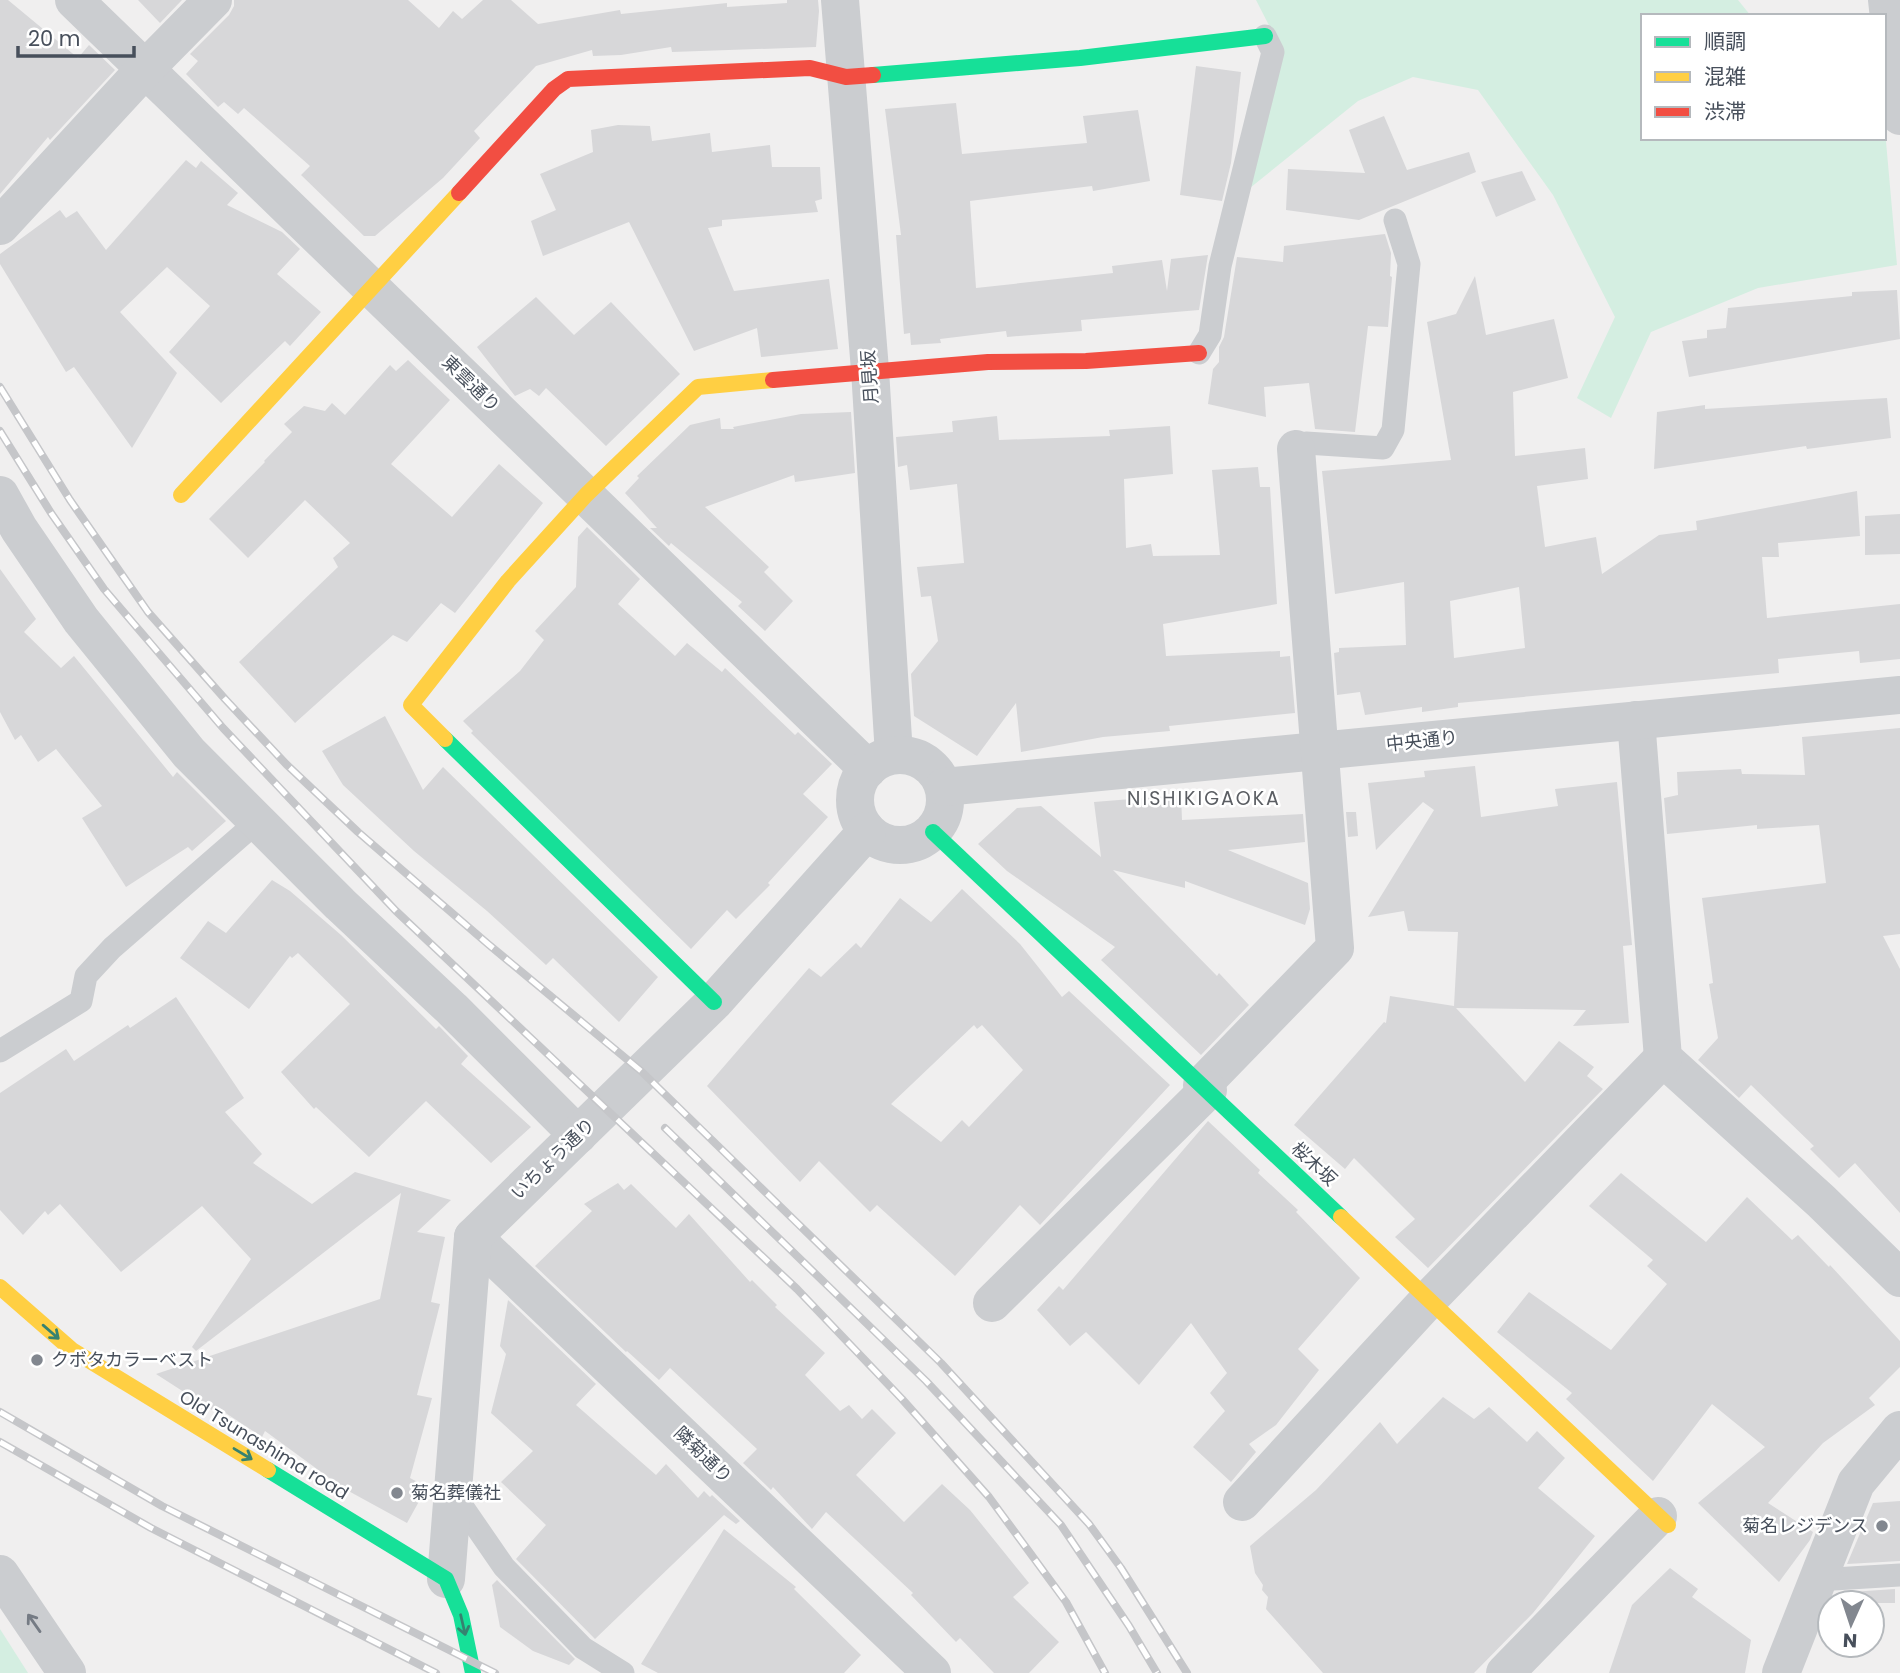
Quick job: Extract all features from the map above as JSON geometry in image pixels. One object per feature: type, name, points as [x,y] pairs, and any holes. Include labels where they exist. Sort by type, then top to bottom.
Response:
[{"type":"street","name":"東雲通り","points":[[74,0],[586,495],[881,762]]},
{"type":"street","points":[[0,226],[145,69],[213,0]]},
{"type":"street","name":"月見坂","points":[[840,0],[870,370],[881,762]]},
{"type":"street","points":[[1887,0],[1900,116]]},
{"type":"street","points":[[181,495],[554,89],[568,79],[810,68],[846,77],[1080,58],[1265,36]]},
{"type":"street","points":[[714,1002],[411,705],[508,581],[586,495],[698,387],[870,370],[988,362],[1086,361],[1199,352]]},
{"type":"street","points":[[992,1303],[1205,1088],[1335,947],[1296,449]]},
{"type":"street","points":[[0,495],[19,529],[89,630],[190,754],[578,1135]]},
{"type":"street","name":"中央通り","points":[[944,787],[1900,695]]},
{"type":"street","points":[[1636,720],[1663,1058],[1821,1201],[1900,1278]]},
{"type":"street","points":[[919,759],[938,775],[944,787],[944,810],[933,832],[921,841],[891,845],[867,831],[859,818],[855,805],[860,779],[881,762],[919,759]]},
{"type":"street","name":"いちょう通り","points":[[473,1237],[714,1002],[867,831]]},
{"type":"street","name":"桜木坂","points":[[933,832],[1663,1520]]},
{"type":"street","points":[[1242,1502],[1429,1299],[1663,1058]]},
{"type":"street","points":[[473,1237],[446,1578],[461,1615],[473,1673]]},
{"type":"street","name":"隣菊通り","points":[[473,1237],[932,1673]]},
{"type":"street","name":"Old Tsunashima road","points":[[0,1287],[72,1350],[446,1578]]},
{"type":"street","points":[[1782,1650],[1817,1580],[1856,1483],[1900,1430]]},
{"type":"street","points":[[1505,1673],[1663,1520]]},
{"type":"street","points":[[0,1574],[67,1673]]},
{"type":"lane","points":[[1199,352],[1210,334],[1220,266],[1272,52],[1265,36]]},
{"type":"lane","points":[[1296,449],[1306,443],[1383,448],[1393,430],[1409,264],[1395,220]]},
{"type":"lane","points":[[0,1051],[81,1001],[86,976],[112,948],[257,822]]},
{"type":"lane","points":[[453,1493],[504,1567],[583,1648],[623,1673]]},
{"type":"lane","points":[[1817,1580],[1900,1575]]},
{"type":"green space","points":[[1256,0],[1738,0],[1749,14],[1641,14],[1641,140],[1886,140],[1897,265],[1758,288],[1651,332],[1611,418],[1577,398],[1615,317],[1553,195],[1478,90],[1413,77],[1358,101],[1245,192],[1280,47]]},
{"type":"green space","points":[[0,1629],[28,1673],[0,1673]]},
{"type":"building","points":[[0,0],[8,0],[78,58],[89,45],[115,70],[50,140],[48,137],[0,194]]},
{"type":"building","points":[[138,0],[182,0],[160,23]]},
{"type":"building","points":[[234,0],[408,0],[439,28],[453,11],[462,19],[483,0],[511,0],[538,24],[620,10],[621,14],[727,3],[727,7],[787,3],[787,0],[818,0],[819,11],[816,47],[672,52],[671,47],[621,55],[593,56],[592,50],[536,66],[474,131],[480,138],[443,178],[375,236],[364,236],[301,175],[310,166],[244,108],[238,114],[224,102],[218,107],[186,74],[198,61],[190,54],[229,15]]},
{"type":"building","points":[[1196,66],[1241,72],[1231,163],[1222,201],[1180,195]]},
{"type":"building","points":[[956,103],[962,154],[1087,143],[1083,116],[1138,110],[1150,181],[1093,191],[1092,186],[970,201],[976,288],[1113,273],[1112,266],[1162,260],[1167,291],[1171,259],[1208,255],[1199,310],[1081,320],[1082,331],[1007,337],[1006,331],[940,339],[941,343],[911,345],[910,333],[904,334],[896,235],[901,235],[885,109]]},
{"type":"building","points":[[1384,116],[1407,170],[1469,152],[1476,172],[1359,220],[1286,210],[1288,169],[1365,173],[1349,130]]},
{"type":"building","points":[[618,125],[650,126],[652,141],[710,133],[712,152],[770,145],[772,167],[820,167],[822,199],[815,201],[818,212],[722,220],[722,226],[708,228],[734,291],[829,279],[838,349],[761,357],[757,328],[694,351],[629,222],[543,256],[531,221],[556,210],[540,174],[593,152],[591,130]]},
{"type":"building","points":[[186,160],[196,168],[201,161],[238,193],[227,205],[282,232],[300,249],[277,274],[321,312],[290,346],[285,341],[221,403],[169,352],[210,306],[167,267],[120,312],[177,373],[132,448],[74,367],[66,372],[0,264],[0,254],[60,210],[66,218],[77,211],[106,250]]},
{"type":"building","points":[[1522,171],[1536,200],[1496,217],[1481,182]]},
{"type":"building","points":[[1385,234],[1391,253],[1392,277],[1388,327],[1368,326],[1355,432],[1315,429],[1309,383],[1264,387],[1266,417],[1208,404],[1213,369],[1219,362],[1219,347],[1224,337],[1237,257],[1283,262],[1284,246]]},
{"type":"building","points":[[1475,276],[1486,335],[1554,319],[1568,378],[1513,392],[1515,456],[1585,448],[1588,479],[1537,486],[1545,547],[1596,537],[1602,574],[1659,535],[1697,530],[1696,521],[1857,491],[1860,536],[1778,543],[1779,557],[1762,557],[1767,618],[1900,604],[1900,659],[1860,663],[1859,651],[1778,659],[1779,673],[1458,703],[1458,707],[1422,712],[1422,707],[1365,715],[1360,692],[1337,695],[1334,653],[1339,652],[1339,648],[1406,645],[1404,582],[1335,594],[1322,471],[1451,460],[1427,322],[1456,314]],"holes":[[[1519,587],[1525,648],[1454,658],[1450,601]]]},
{"type":"building","points":[[1897,290],[1900,339],[1689,377],[1682,341],[1707,338],[1707,330],[1726,328],[1728,308],[1852,296],[1852,292]]},
{"type":"building","points":[[536,297],[574,335],[611,302],[680,374],[606,446],[546,388],[539,396],[530,389],[515,396],[477,347]]},
{"type":"building","points":[[408,360],[450,400],[391,464],[452,517],[499,464],[543,503],[455,613],[441,603],[407,642],[393,635],[295,723],[239,662],[338,567],[333,558],[350,543],[305,500],[248,558],[209,519],[292,432],[284,424],[304,406],[325,411],[332,403],[345,415],[390,365],[396,371]]},
{"type":"building","points":[[1887,398],[1891,438],[1807,449],[1806,446],[1654,469],[1657,412],[1705,405],[1705,409]]},
{"type":"building","points":[[851,412],[855,473],[795,482],[794,475],[705,507],[769,567],[764,572],[793,601],[765,631],[738,606],[742,602],[671,543],[669,546],[650,528],[657,528],[625,493],[639,478],[637,476],[690,425],[720,418],[721,429],[734,429],[733,427],[801,414]]},
{"type":"building","points":[[997,416],[999,440],[1110,436],[1109,430],[1170,426],[1173,474],[1124,479],[1126,548],[1151,544],[1153,556],[1220,555],[1212,470],[1258,467],[1260,487],[1270,487],[1277,604],[1163,624],[1166,656],[1280,651],[1280,657],[1290,656],[1295,713],[1169,726],[1170,731],[1103,737],[1021,752],[1016,703],[977,756],[914,716],[911,674],[938,641],[931,596],[921,597],[917,567],[964,563],[957,484],[910,490],[907,465],[898,467],[896,437],[953,432],[952,421]]},
{"type":"building","points":[[1900,514],[1900,554],[1865,555],[1865,516]]},
{"type":"building","points":[[587,527],[640,579],[618,604],[675,656],[687,643],[722,672],[725,668],[795,735],[798,732],[832,764],[803,794],[828,817],[768,883],[770,885],[736,919],[727,910],[691,949],[471,733],[473,731],[463,721],[520,671],[544,640],[535,631],[576,587],[578,537]]},
{"type":"building","points":[[0,569],[36,619],[24,632],[61,668],[74,656],[173,777],[177,772],[226,821],[192,851],[188,847],[126,887],[82,818],[102,806],[56,749],[38,762],[21,735],[15,740],[0,712]]},
{"type":"building","points":[[385,716],[423,790],[443,767],[658,977],[619,1022],[553,958],[546,965],[487,911],[414,851],[343,785],[322,751]]},
{"type":"building","points":[[1900,728],[1900,934],[1883,936],[1900,969],[1900,1213],[1855,1163],[1839,1178],[1810,1149],[1814,1146],[1751,1085],[1739,1098],[1698,1060],[1718,1038],[1709,984],[1713,983],[1702,898],[1826,883],[1819,825],[1757,829],[1757,825],[1667,834],[1664,798],[1678,795],[1677,772],[1741,769],[1742,774],[1805,775],[1802,737]]},
{"type":"building","points":[[1475,766],[1481,817],[1558,806],[1555,789],[1617,782],[1632,945],[1623,946],[1629,1023],[1573,1026],[1586,1010],[1456,1008],[1525,1082],[1559,1041],[1594,1067],[1587,1076],[1603,1089],[1428,1268],[1395,1237],[1415,1219],[1354,1158],[1345,1169],[1294,1125],[1384,1022],[1386,1023],[1390,996],[1454,1006],[1458,932],[1408,931],[1404,911],[1368,917],[1434,810],[1423,802],[1376,850],[1368,783],[1425,777],[1424,771]]},
{"type":"building","points":[[1181,795],[1182,820],[1303,814],[1305,842],[1228,850],[1308,883],[1310,909],[1305,925],[1185,881],[1185,888],[1113,870],[1249,1005],[1201,1055],[1101,960],[1115,947],[1007,871],[978,844],[1017,808],[1041,806],[1101,857],[1094,802]]},
{"type":"building","points":[[1346,812],[1356,812],[1358,836],[1348,837]]},
{"type":"building","points":[[272,880],[290,891],[341,935],[436,1029],[439,1026],[468,1056],[461,1064],[531,1127],[491,1163],[426,1101],[369,1157],[316,1107],[314,1109],[281,1072],[350,1004],[298,953],[292,958],[290,956],[249,1009],[180,958],[208,921],[226,933]]},
{"type":"building","points":[[962,889],[1020,944],[1062,997],[1069,991],[1170,1085],[1040,1225],[1020,1205],[955,1276],[877,1205],[870,1212],[819,1161],[800,1182],[707,1086],[809,968],[821,977],[856,943],[861,948],[900,898],[931,922]],"holes":[[[974,1025],[977,1029],[982,1025],[1023,1070],[969,1127],[962,1120],[941,1142],[891,1104]]]},
{"type":"building","points":[[176,997],[244,1098],[225,1112],[262,1154],[253,1163],[312,1204],[355,1172],[451,1200],[417,1232],[445,1237],[431,1302],[440,1304],[417,1395],[432,1398],[410,1478],[427,1487],[407,1523],[343,1488],[265,1431],[262,1437],[218,1408],[215,1412],[156,1374],[380,1299],[401,1193],[196,1351],[192,1347],[251,1259],[202,1206],[121,1272],[60,1204],[48,1215],[45,1211],[23,1235],[0,1210],[0,1093],[66,1049],[74,1061]]},
{"type":"building","points":[[1208,1121],[1260,1170],[1258,1173],[1298,1210],[1296,1212],[1360,1278],[1298,1349],[1319,1370],[1276,1425],[1249,1444],[1256,1452],[1231,1482],[1193,1447],[1225,1411],[1210,1393],[1227,1373],[1191,1323],[1139,1385],[1086,1332],[1070,1346],[1037,1310],[1059,1286],[1063,1290]]},
{"type":"building","points":[[1621,1173],[1706,1242],[1747,1197],[1792,1240],[1798,1235],[1829,1267],[1830,1265],[1900,1341],[1900,1367],[1869,1398],[1875,1405],[1823,1443],[1768,1503],[1813,1532],[1779,1582],[1698,1503],[1765,1447],[1712,1404],[1653,1481],[1566,1399],[1572,1393],[1497,1332],[1529,1292],[1611,1350],[1667,1284],[1647,1266],[1653,1260],[1589,1206]]},
{"type":"building","points":[[618,1183],[624,1190],[631,1184],[676,1228],[689,1214],[750,1282],[752,1280],[777,1305],[775,1307],[825,1353],[805,1375],[840,1411],[849,1405],[862,1419],[872,1409],[896,1433],[856,1475],[904,1522],[942,1484],[970,1510],[1029,1583],[1013,1597],[1059,1642],[1029,1673],[994,1673],[960,1638],[956,1642],[911,1595],[913,1593],[826,1512],[812,1529],[773,1487],[771,1490],[743,1463],[757,1449],[670,1368],[659,1380],[535,1266],[592,1211],[584,1204]]},
{"type":"building","points":[[508,1300],[596,1384],[576,1405],[656,1475],[666,1464],[698,1498],[704,1491],[710,1497],[712,1495],[740,1521],[736,1524],[724,1515],[595,1639],[516,1559],[546,1525],[501,1482],[533,1451],[491,1413],[506,1354],[500,1346]]},
{"type":"building","points":[[1443,1397],[1474,1419],[1489,1407],[1527,1442],[1537,1431],[1565,1458],[1538,1488],[1595,1536],[1533,1613],[1474,1673],[1323,1673],[1266,1609],[1268,1597],[1255,1573],[1250,1546],[1316,1490],[1380,1422],[1397,1444]]},
{"type":"building","name":"菊名レジデンス","points":[[1900,1501],[1900,1561],[1847,1564],[1873,1503]]},
{"type":"building","points":[[724,1529],[796,1587],[794,1589],[861,1655],[844,1673],[658,1673],[641,1664]]},
{"type":"building","points":[[1670,1568],[1698,1589],[1692,1597],[1751,1640],[1745,1673],[1609,1673],[1632,1605]]},
{"type":"building","points":[[497,1580],[575,1659],[569,1665],[533,1651],[500,1627],[492,1585]]},
{"type":"building","points":[[1895,1589],[1895,1603],[1886,1603],[1886,1590]]},
{"type":"railway","points":[[0,387],[70,500],[148,612],[225,699],[286,764],[358,832],[641,1071],[941,1363],[1089,1524],[1121,1568],[1187,1673]]},
{"type":"railway","points":[[0,431],[51,513],[104,589],[223,728],[396,911],[797,1289],[902,1399],[989,1497],[1066,1602],[1105,1673]]},
{"type":"railway","points":[[665,1128],[926,1381],[1061,1525],[1157,1673]]},
{"type":"railway","points":[[0,1412],[162,1506],[495,1673]]},
{"type":"railway","points":[[0,1442],[151,1528],[436,1673]]},
{"type":"traffic: fast","points":[[873,75],[1080,58],[1265,36]]},
{"type":"traffic: fast","points":[[445,739],[714,1002]]},
{"type":"traffic: fast","points":[[933,832],[1341,1217]]},
{"type":"traffic: fast","points":[[268,1470],[446,1579],[461,1615],[473,1673]]},
{"type":"traffic: slow","points":[[181,495],[459,193]]},
{"type":"traffic: slow","points":[[445,739],[411,705],[508,581],[586,495],[698,387],[773,380]]},
{"type":"traffic: slow","points":[[1341,1217],[1668,1525]]},
{"type":"traffic: slow","points":[[0,1287],[72,1350],[268,1470]]},
{"type":"traffic: jam","points":[[459,193],[554,89],[568,79],[810,68],[846,77],[873,75]]},
{"type":"traffic: jam","points":[[773,380],[988,362],[1086,361],[1199,353]]},
{"type":"place","name":"クボタカラーベスト","points":[[37,1360]]},
{"type":"place","name":"菊名葬儀社","points":[[397,1493]]},
{"type":"place","name":"菊名レジデンス","points":[[1882,1526]]},
{"type":"district","name":"NISHIKIGAOKA","points":[[1204,798]]}]
